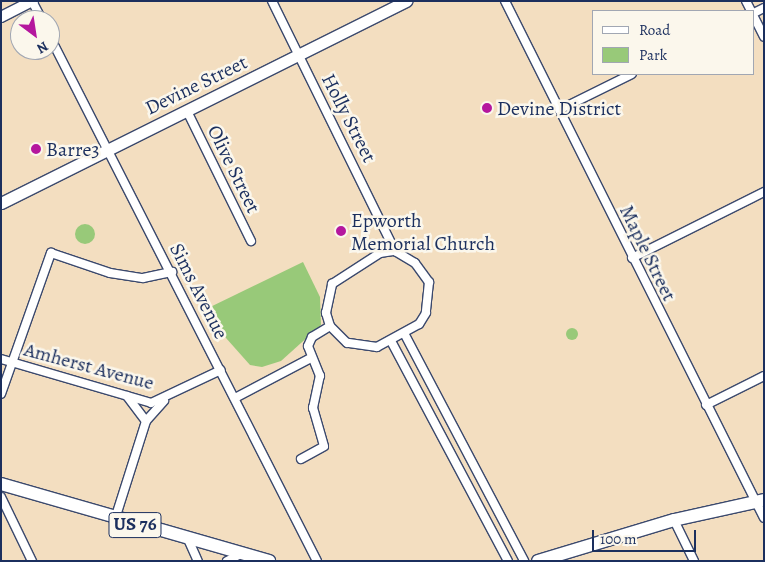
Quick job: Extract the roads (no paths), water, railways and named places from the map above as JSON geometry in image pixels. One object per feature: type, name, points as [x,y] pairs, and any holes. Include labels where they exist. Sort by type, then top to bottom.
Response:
[{"type":"main road","name":"Devine Street","points":[[1,202],[407,1]]},
{"type":"main road","name":"US 76","points":[[2,490],[269,561]]},
{"type":"main road","points":[[538,561],[674,520],[760,501]]},
{"type":"street","points":[[1,17],[32,1]]},
{"type":"street","name":"Holly Street","points":[[272,1],[396,250]]},
{"type":"street","name":"Maple Street","points":[[505,1],[706,405],[760,501],[764,518]]},
{"type":"street","points":[[755,19],[764,37]]},
{"type":"street","name":"Sims Avenue","points":[[60,57],[172,272],[317,561]]},
{"type":"street","points":[[559,110],[630,75]]},
{"type":"street","name":"Olive Street","points":[[188,111],[252,241]]},
{"type":"street","points":[[632,258],[764,192]]},
{"type":"street","points":[[396,250],[425,274],[430,296],[426,313],[404,333],[390,340],[377,346],[356,346],[330,326],[327,295],[339,276],[380,253],[396,250]]},
{"type":"street","points":[[1,394],[50,253],[110,273],[149,278],[172,272]]},
{"type":"street","points":[[302,459],[324,446],[313,408],[320,376],[311,358],[308,346],[312,337],[330,326]]},
{"type":"street","points":[[404,333],[524,561]]},
{"type":"street","points":[[390,340],[508,561]]},
{"type":"street","name":"Amherst Avenue","points":[[1,358],[151,403],[168,398],[221,370]]},
{"type":"street","points":[[235,398],[311,358]]},
{"type":"street","points":[[706,405],[764,376]]},
{"type":"street","points":[[127,396],[146,421]]},
{"type":"street","points":[[115,519],[146,421],[168,398]]},
{"type":"street","points":[[2,490],[32,561]]},
{"type":"street","points":[[674,520],[694,561]]},
{"type":"street","points":[[188,539],[198,561]]},
{"type":"street","points":[[227,561],[241,554]]},
{"type":"place","name":"Devine District","points":[[487,108]]},
{"type":"place","name":"Barre3","points":[[36,149]]},
{"type":"place","name":"Epworth Memorial Church","points":[[341,231]]}]
